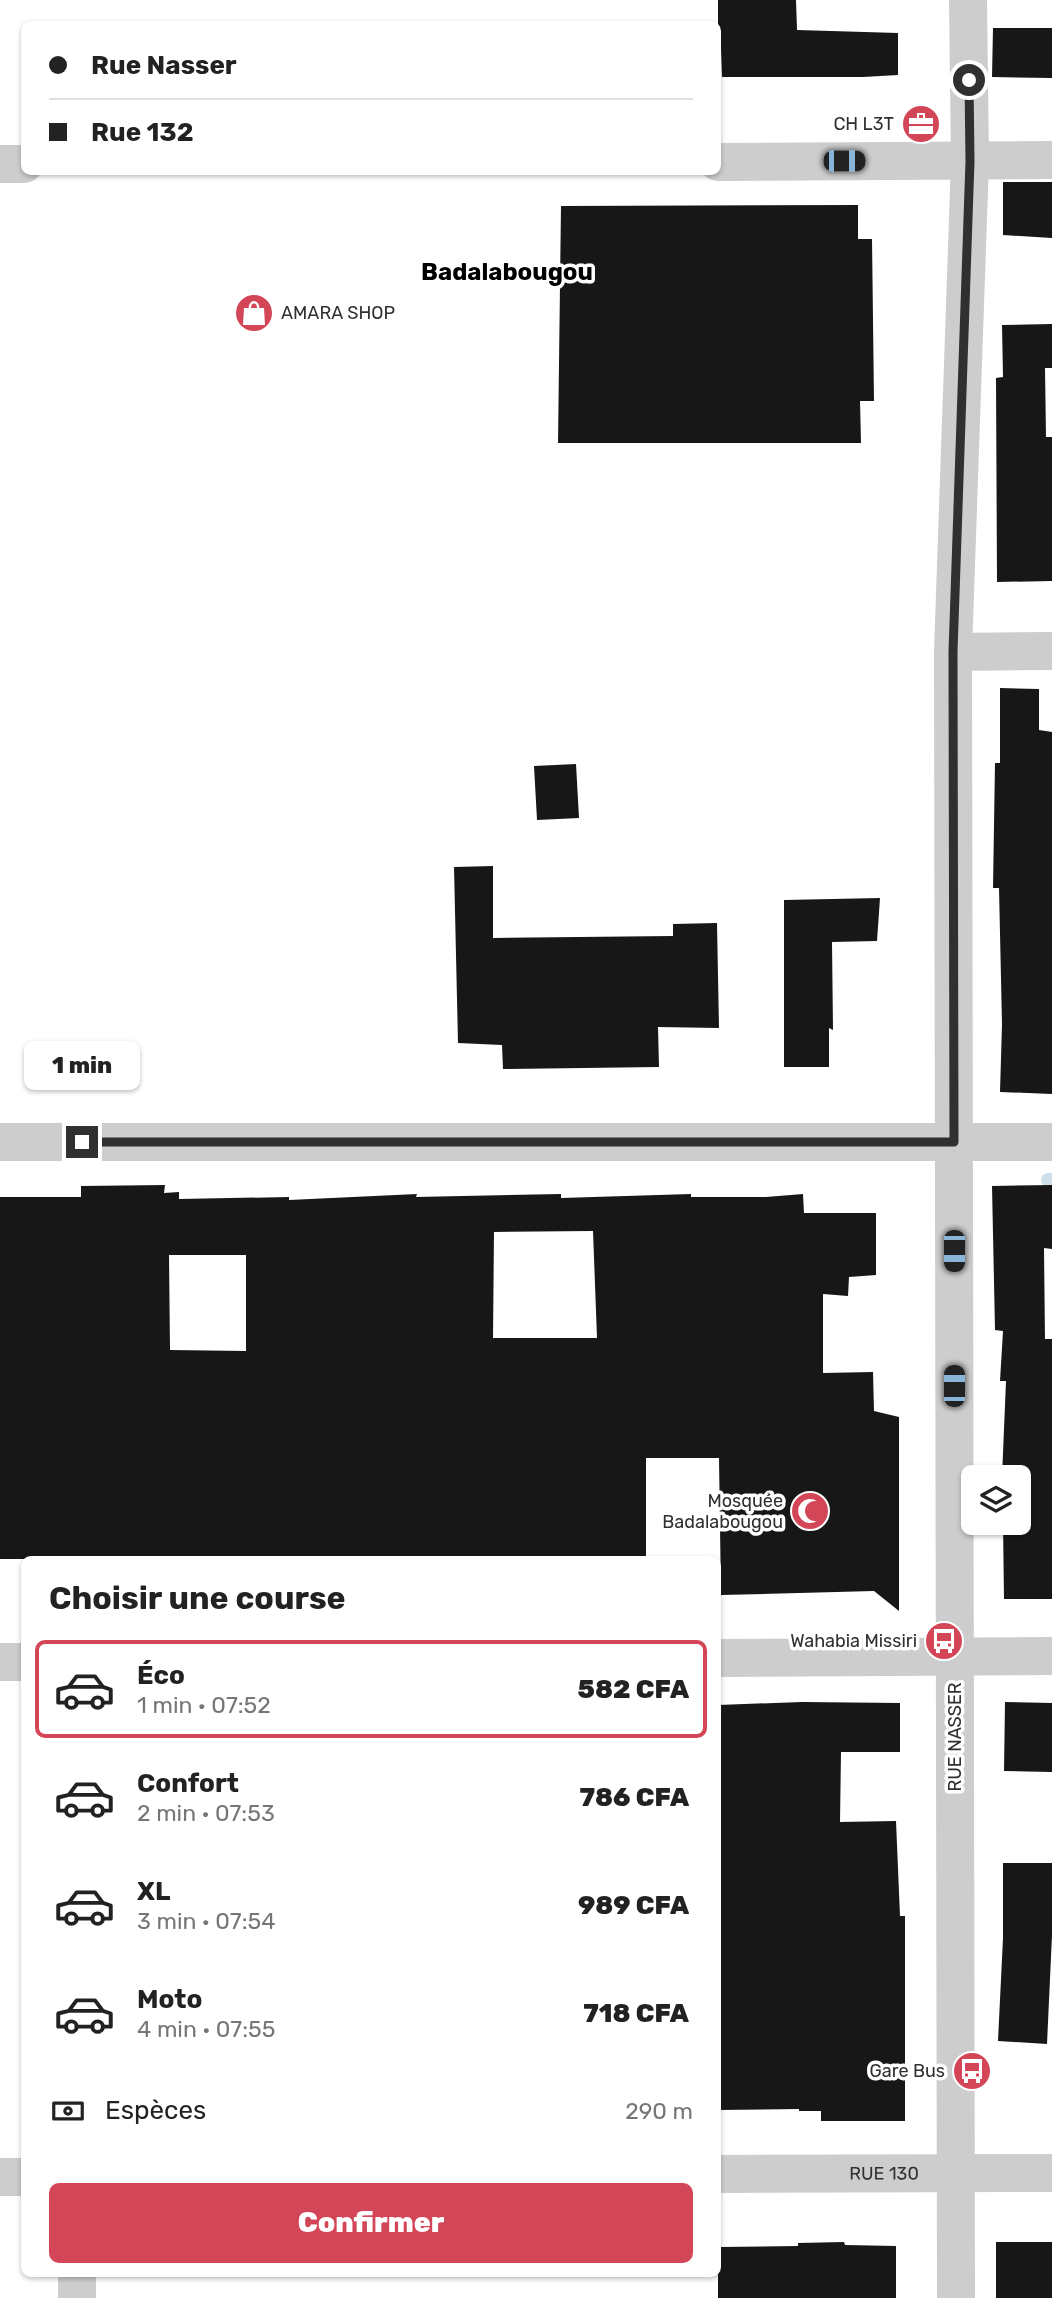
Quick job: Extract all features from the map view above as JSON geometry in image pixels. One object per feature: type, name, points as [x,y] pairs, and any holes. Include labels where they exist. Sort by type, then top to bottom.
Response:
[{"type":"street","name":"RUE NASSER","points":[[956,2298],[953,652],[970,161],[968,0]]},
{"type":"street","points":[[721,162],[1052,160]]},
{"type":"street","points":[[0,164],[21,164]]},
{"type":"street","points":[[953,652],[1052,651]]},
{"type":"street","points":[[0,1142],[1052,1142]]},
{"type":"street","points":[[721,1658],[1052,1656]]},
{"type":"street","points":[[0,1662],[21,1662]]},
{"type":"street","name":"RUE 130","points":[[721,2175],[1052,2173]]},
{"type":"street","points":[[0,2177],[21,2177]]},
{"type":"street","points":[[77,2277],[77,2298]]},
{"type":"building","points":[[718,0],[796,0],[797,30],[898,33],[898,75],[722,77],[721,21],[718,21]]},
{"type":"building","points":[[993,28],[1052,28],[1052,78],[992,77]]},
{"type":"building","points":[[1003,182],[1052,182],[1052,238],[1003,235]]},
{"type":"building","points":[[858,205],[858,239],[872,239],[874,401],[860,401],[861,443],[558,443],[561,206]]},
{"type":"building","points":[[1052,324],[1052,368],[1045,368],[1046,437],[1052,437],[1052,581],[997,582],[996,378],[1003,377],[1002,325]]},
{"type":"building","points":[[1000,688],[1039,689],[1039,730],[1052,732],[1052,1094],[1000,1092],[1002,1024],[999,888],[993,888],[995,763],[1000,763]]},
{"type":"building","points":[[576,764],[579,818],[537,820],[534,766]]},
{"type":"building","points":[[493,866],[493,938],[673,936],[673,924],[717,923],[719,1028],[658,1027],[659,1067],[503,1069],[502,1045],[458,1043],[454,867]]},
{"type":"building","points":[[880,898],[877,941],[832,942],[833,1030],[829,1028],[829,1067],[784,1067],[784,900]]},
{"type":"building","points":[[165,1185],[164,1193],[179,1192],[179,1199],[289,1197],[289,1200],[417,1194],[416,1197],[561,1194],[561,1198],[691,1194],[691,1197],[766,1197],[803,1194],[804,1213],[876,1213],[876,1275],[849,1277],[848,1296],[823,1294],[823,1373],[873,1372],[874,1411],[899,1417],[899,1611],[874,1591],[721,1595],[719,1458],[646,1458],[646,1556],[21,1556],[21,1559],[0,1559],[0,1197],[81,1197],[81,1186]],"holes":[[[593,1231],[597,1338],[493,1338],[494,1232]],[[169,1255],[246,1255],[246,1351],[170,1350]]]},
{"type":"building","points":[[1052,1185],[1052,1249],[1044,1248],[1045,1339],[1052,1339],[1052,1599],[1004,1599],[1003,1535],[1031,1535],[1031,1465],[1002,1465],[1006,1381],[1000,1381],[1003,1331],[995,1330],[992,1186]]},
{"type":"building","points":[[1005,1702],[1052,1703],[1052,1772],[1004,1771]]},
{"type":"building","points":[[900,1703],[900,1752],[841,1752],[840,1822],[896,1821],[900,1916],[905,1916],[905,2121],[821,2121],[821,2111],[799,2109],[721,2110],[721,1705]]},
{"type":"building","points":[[1003,1863],[1052,1863],[1047,2044],[998,2041],[1003,1938]]},
{"type":"building","points":[[844,2242],[845,2245],[896,2246],[896,2298],[718,2298],[721,2247],[798,2246],[798,2243]]},
{"type":"building","points":[[996,2242],[1052,2242],[1052,2298],[996,2298]]},
{"type":"place","name":"CH L3T","points":[[921,124]]},
{"type":"place","name":"AMARA SHOP","points":[[254,313]]},
{"type":"place","name":"Mosquée Badalabougou","points":[[810,1511]]},
{"type":"place","name":"Wahabia Missiri","points":[[944,1641]]},
{"type":"place","name":"Gare Bus","points":[[972,2071]]},
{"type":"district","name":"Badalabougou","points":[[507,272]]},
{"type":"route","points":[[82,1142],[954,1142],[953,652],[970,161],[969,80]]}]
